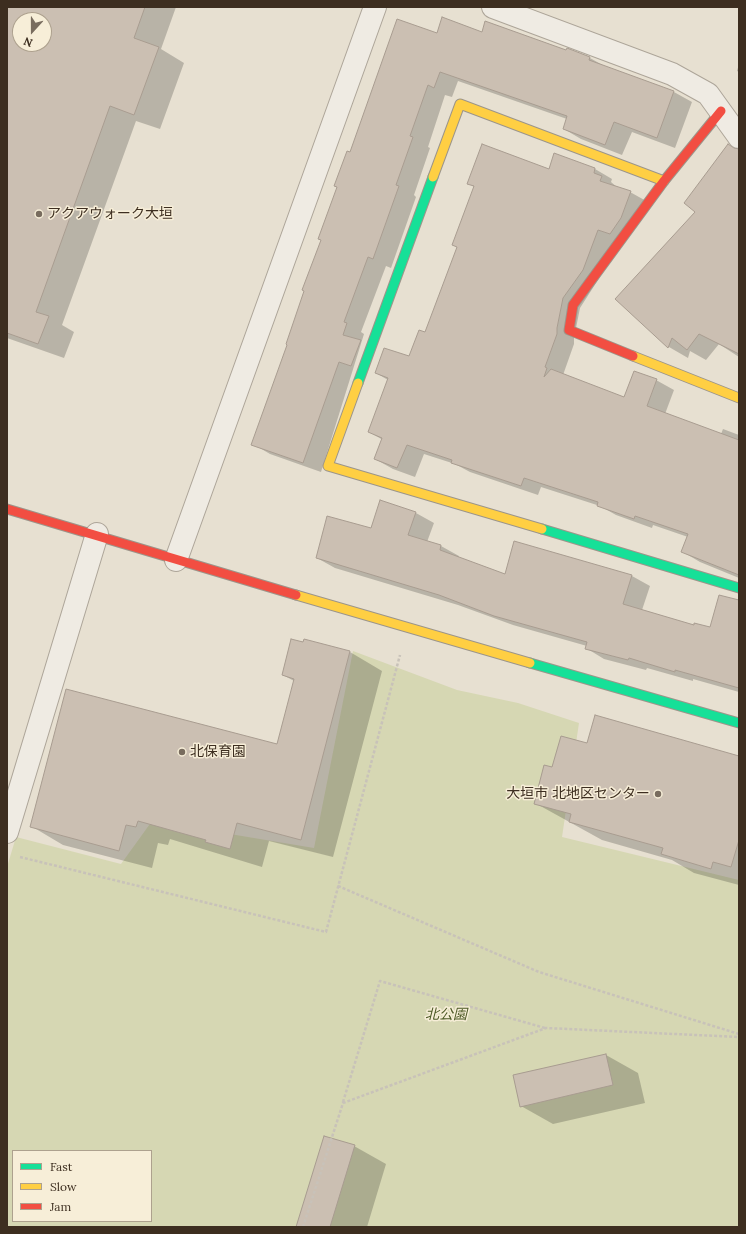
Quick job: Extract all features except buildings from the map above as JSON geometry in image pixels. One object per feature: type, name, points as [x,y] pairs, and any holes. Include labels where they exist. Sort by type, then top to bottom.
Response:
[{"type":"street","points":[[176,560],[375,7]]},
{"type":"street","points":[[493,7],[672,74],[708,94],[739,137]]},
{"type":"street","points":[[664,181],[460,104],[328,466],[739,588]]},
{"type":"street","points":[[721,111],[664,181],[573,305],[569,330],[739,398]]},
{"type":"street","points":[[7,509],[97,534],[176,560],[408,628],[739,723]]},
{"type":"street","points":[[7,832],[97,534]]},
{"type":"path","points":[[15,856],[326,932],[408,628]]},
{"type":"path","points":[[338,886],[539,972],[739,1036]]},
{"type":"path","points":[[303,1227],[343,1103],[380,980],[546,1028],[739,1036]]},
{"type":"path","points":[[343,1103],[546,1028]]},
{"type":"green space","name":"北公園","points":[[353,651],[457,690],[518,703],[579,723],[562,837],[739,880],[739,1227],[7,1227],[7,867],[16,837],[121,864],[152,821],[314,848]]},
{"type":"traffic: fast","points":[[358,383],[433,177]]},
{"type":"traffic: fast","points":[[542,529],[739,588]]},
{"type":"traffic: fast","points":[[530,663],[739,723]]},
{"type":"traffic: slow","points":[[433,177],[460,104],[664,181]]},
{"type":"traffic: slow","points":[[633,356],[739,398]]},
{"type":"traffic: slow","points":[[358,383],[328,466],[542,529]]},
{"type":"traffic: slow","points":[[296,595],[530,663]]},
{"type":"traffic: jam","points":[[633,356],[569,330],[573,305],[664,181],[721,111]]},
{"type":"traffic: jam","points":[[7,509],[296,595]]},
{"type":"place","name":"アクアウォーク大垣","points":[[39,214]]},
{"type":"place","name":"北保育園","points":[[182,752]]},
{"type":"place","name":"大垣市 北地区センター","points":[[658,794]]}]
